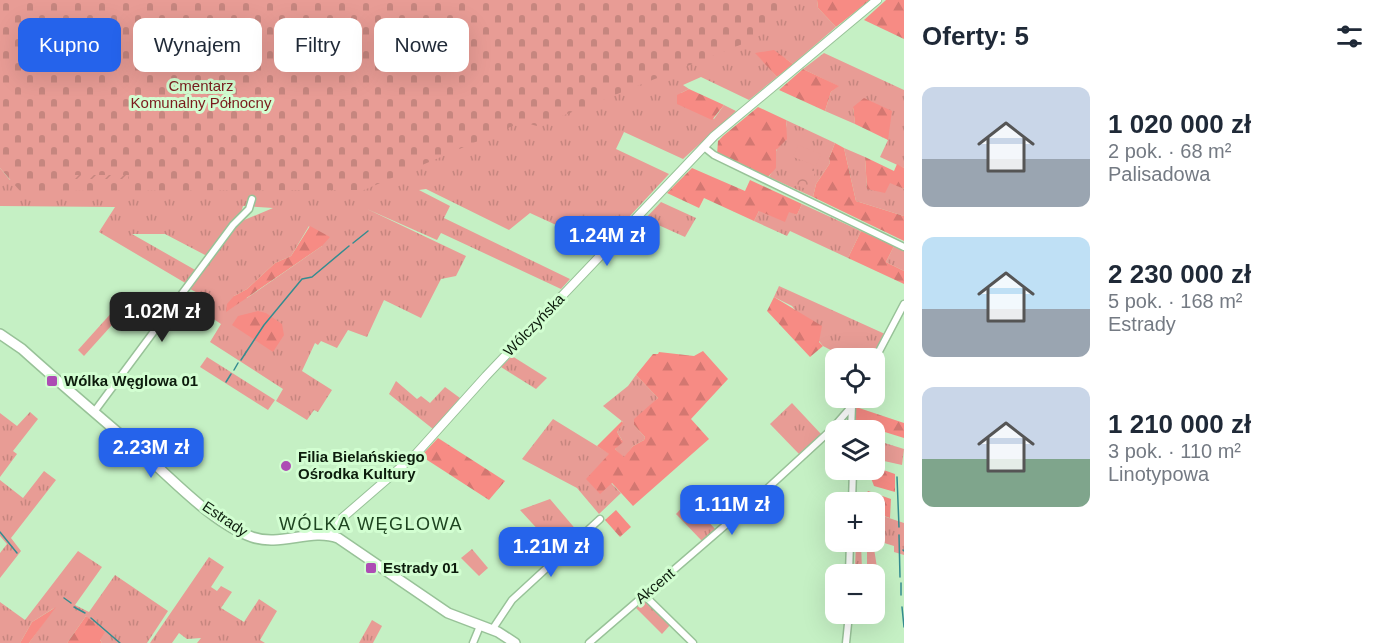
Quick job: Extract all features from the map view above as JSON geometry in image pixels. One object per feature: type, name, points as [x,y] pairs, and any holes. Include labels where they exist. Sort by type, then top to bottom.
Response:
[{"type":"main road","name":"Estrady","points":[[0,334],[22,349],[202,504],[238,531],[254,538],[272,540],[332,536]]},
{"type":"main road","points":[[332,536],[448,613],[492,630],[515,643]]},
{"type":"street","name":"Wólczyńska","points":[[332,536],[341,519],[415,455],[486,376],[704,147],[877,0]]},
{"type":"street","points":[[704,147],[714,155],[904,247]]},
{"type":"street","points":[[94,412],[232,225],[249,209],[252,199]]},
{"type":"street","points":[[881,348],[904,304]]},
{"type":"street","name":"Akcent","points":[[589,643],[764,492],[831,430],[850,408]]},
{"type":"street","points":[[492,630],[512,600],[600,519]]},
{"type":"street","points":[[644,595],[693,643]]},
{"type":"street","points":[[846,643],[848,624]]},
{"type":"street","points":[[473,643],[480,626]]},
{"type":"green space","name":"Cmentarz Komunalny Północny","points":[[0,0],[796,0],[745,43],[537,126],[522,122],[364,190],[20,191],[0,168]]},
{"type":"green space","points":[[768,0],[817,0],[818,8],[836,27],[793,64],[786,59],[756,53],[777,77],[749,100],[701,77],[683,85],[689,89],[681,93],[714,119],[724,105],[736,111],[683,159],[624,132],[616,149],[669,174],[602,246],[530,213],[509,230],[426,189],[419,190],[450,206],[444,218],[570,279],[561,289],[441,233],[437,240],[367,209],[466,256],[456,276],[441,279],[421,318],[384,300],[367,337],[348,330],[337,348],[321,341],[318,345],[315,343],[302,371],[332,390],[318,412],[314,410],[307,420],[276,401],[283,389],[210,342],[221,324],[206,314],[213,301],[190,289],[237,223],[273,208],[243,206],[240,216],[207,256],[165,234],[132,234],[197,271],[187,284],[99,232],[115,207],[0,206],[0,168],[10,180]],"holes":[[[309,226],[322,246],[247,298],[234,296],[247,289],[275,263],[291,256]]]},
{"type":"green space","points":[[817,0],[870,0],[836,27],[818,8]]},
{"type":"green space","points":[[886,0],[904,0],[904,39],[864,20]]},
{"type":"green space","points":[[774,50],[793,64],[777,77],[755,53]]},
{"type":"green space","points":[[824,53],[904,90],[904,168],[880,157],[888,140],[853,107],[855,124],[825,111],[831,92],[838,86],[803,69]]},
{"type":"green space","points":[[803,69],[839,86],[831,92],[825,111],[779,90]]},
{"type":"green space","points":[[689,89],[724,105],[712,120],[677,104],[677,95]]},
{"type":"green space","points":[[864,98],[892,111],[888,140],[855,124],[853,107]]},
{"type":"green space","points":[[758,107],[786,120],[787,139],[776,150],[776,168],[768,177],[717,155],[718,141]]},
{"type":"green space","points":[[786,120],[835,143],[829,158],[830,163],[816,184],[813,197],[769,177],[774,166],[777,148],[785,132]]},
{"type":"green space","points":[[835,143],[844,148],[856,201],[904,216],[904,241],[813,197],[816,184],[830,163],[829,158]]},
{"type":"green space","points":[[798,145],[821,154],[816,166],[793,157]]},
{"type":"green space","points":[[844,148],[865,157],[867,189],[890,182],[904,189],[904,216],[856,201]]},
{"type":"green space","points":[[865,157],[894,171],[897,164],[904,168],[904,189],[890,183],[885,193],[867,189]]},
{"type":"green space","points":[[804,164],[816,170],[809,190],[796,185]]},
{"type":"green space","points":[[692,168],[745,191],[750,180],[802,204],[797,215],[789,212],[785,222],[759,211],[754,221],[704,198],[699,208],[667,193]]},
{"type":"green space","points":[[68,175],[129,175],[128,179],[68,179]]},
{"type":"green space","points":[[661,202],[696,218],[685,237],[645,219]]},
{"type":"green space","points":[[802,204],[861,231],[848,258],[790,231],[787,236],[754,221],[759,211],[789,211],[797,215]]},
{"type":"green space","points":[[310,226],[330,237],[322,246],[226,312],[227,304],[234,296],[247,289],[275,263],[291,256]]},
{"type":"green space","points":[[861,231],[894,246],[886,262],[904,271],[904,284],[848,258]]},
{"type":"green space","points":[[894,246],[904,250],[904,271],[886,262]]},
{"type":"green space","points":[[779,286],[885,334],[877,348],[827,348],[792,306],[774,297]]},
{"type":"green space","points":[[774,297],[822,326],[819,342],[823,346],[810,357],[767,311]]},
{"type":"green space","points":[[114,310],[121,315],[84,356],[78,350]]},
{"type":"green space","points":[[258,311],[266,313],[282,324],[284,335],[273,352],[232,325],[238,316]]},
{"type":"green space","points":[[703,351],[728,379],[691,419],[709,439],[633,506],[612,483],[600,494],[586,479],[609,454],[597,446],[622,421],[617,432],[623,442],[615,449],[624,457],[645,437],[634,425],[634,419],[658,398],[636,375],[653,354],[659,352],[694,356]]},
{"type":"green space","points":[[512,356],[547,378],[536,389],[501,367]]},
{"type":"green space","points":[[207,357],[275,400],[268,410],[200,367]]},
{"type":"green space","points":[[636,375],[658,398],[634,425],[645,437],[644,440],[633,446],[624,458],[615,449],[622,440],[617,432],[623,422],[603,406],[628,386]]},
{"type":"green space","points":[[396,381],[417,399],[421,396],[430,403],[445,387],[460,398],[433,429],[389,394]]},
{"type":"green space","points":[[792,403],[821,434],[799,454],[770,424]]},
{"type":"green space","points":[[856,408],[859,408],[904,423],[904,438],[885,432],[885,420],[856,420]]},
{"type":"green space","points":[[30,412],[38,419],[13,451],[17,454],[0,477],[0,413],[17,426]]},
{"type":"green space","points":[[553,419],[610,454],[611,483],[621,493],[599,514],[577,488],[522,459]]},
{"type":"green space","points":[[438,438],[505,481],[489,500],[421,456]]},
{"type":"green space","points":[[885,443],[904,449],[902,465],[885,461]]},
{"type":"green space","points":[[885,470],[895,474],[895,492],[874,486],[872,480],[885,480]]},
{"type":"green space","points":[[44,471],[56,480],[11,538],[21,551],[0,578],[0,553],[7,544],[0,536],[0,480],[23,498]]},
{"type":"green space","points":[[885,497],[891,499],[890,518],[885,516]]},
{"type":"green space","points":[[550,499],[578,532],[565,543],[551,527],[542,534],[520,510]]},
{"type":"green space","points":[[689,500],[716,530],[702,541],[676,514]]},
{"type":"green space","points":[[616,510],[631,527],[620,537],[605,520]]},
{"type":"green space","points":[[885,517],[904,523],[904,555],[894,552],[894,546],[885,543]]},
{"type":"green space","points":[[472,549],[488,568],[479,576],[461,558]]},
{"type":"green space","points":[[78,551],[102,567],[75,605],[89,612],[115,575],[168,611],[147,643],[102,643],[86,616],[67,643],[29,643],[54,608],[32,622],[20,643],[0,643],[0,602],[25,620]]},
{"type":"green space","points":[[856,552],[861,552],[862,564],[855,564]]},
{"type":"green space","points":[[867,552],[875,552],[876,564],[867,564]]},
{"type":"green space","points":[[209,557],[224,567],[211,587],[217,591],[221,586],[232,592],[221,608],[244,622],[259,599],[277,611],[260,640],[265,643],[197,643],[201,638],[187,639],[179,633],[172,643],[150,643]]},
{"type":"green space","points":[[646,600],[671,624],[662,634],[636,608]]},
{"type":"green space","points":[[56,607],[29,643],[20,643],[32,622]]},
{"type":"green space","points":[[86,616],[105,632],[100,640],[102,643],[67,643]]},
{"type":"green space","points":[[372,620],[382,626],[373,643],[359,643]]},
{"type":"waterway","points":[[353,243],[368,231]]},
{"type":"waterway","points":[[241,360],[264,325],[302,279],[312,277],[349,246]]},
{"type":"waterway","points":[[234,370],[238,363]]},
{"type":"waterway","points":[[226,382],[231,374]]},
{"type":"waterway","points":[[897,477],[899,527]]},
{"type":"waterway","points":[[0,532],[17,553]]},
{"type":"waterway","points":[[899,535],[900,577]]},
{"type":"waterway","points":[[901,583],[901,595]]},
{"type":"waterway","points":[[64,598],[71,603]]},
{"type":"waterway","points":[[74,607],[85,613]]},
{"type":"waterway","points":[[902,607],[904,627]]},
{"type":"waterway","points":[[91,618],[120,643]]},
{"type":"place","name":"Wólka Węglowa 01","points":[[52,381]]},
{"type":"place","name":"Filia Bielańskiego Ośrodka Kultury","points":[[286,466]]},
{"type":"place","name":"Estrady 01","points":[[371,568]]},
{"type":"district","name":"WÓLKA WĘGLOWA","points":[[371,524]]}]
